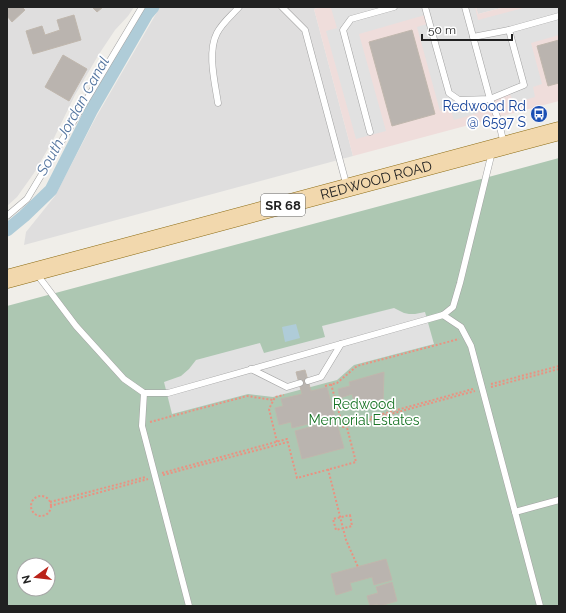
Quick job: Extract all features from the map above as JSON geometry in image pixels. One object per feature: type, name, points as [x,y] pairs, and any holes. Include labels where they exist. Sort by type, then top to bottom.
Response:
[{"type":"main road","name":"REDWOOD ROAD","points":[[7,279],[559,130]]},
{"type":"lane","points":[[7,216],[27,199],[142,7]]},
{"type":"lane","points":[[218,103],[212,62],[212,51],[217,33],[239,7]]},
{"type":"lane","points":[[282,7],[305,30],[347,188]]},
{"type":"lane","points":[[370,132],[343,30],[351,19],[394,7]]},
{"type":"lane","points":[[425,7],[449,93],[459,100],[490,99],[524,85],[509,30]]},
{"type":"lane","points":[[35,272],[76,326],[124,379],[144,393],[168,393],[443,315],[453,307],[498,147],[498,119],[490,99],[465,7]]},
{"type":"lane","points":[[473,37],[509,30],[559,16]]},
{"type":"lane","points":[[443,315],[461,327],[471,346],[540,606]]},
{"type":"lane","points":[[308,381],[321,377],[341,344]]},
{"type":"lane","points":[[251,369],[287,387],[300,383]]},
{"type":"lane","points":[[144,393],[142,425],[189,606]]},
{"type":"lane","points":[[515,512],[559,500]]},
{"type":"path","points":[[324,386],[337,383],[357,366],[466,337]]},
{"type":"path","points":[[346,426],[346,424],[559,368]]},
{"type":"path","points":[[50,506],[287,439],[297,478],[356,462],[346,426],[343,427],[332,384]]},
{"type":"path","points":[[277,442],[269,409],[275,397],[288,394]]},
{"type":"path","points":[[142,425],[247,396],[273,400]]},
{"type":"path","points":[[50,502],[288,442]]},
{"type":"path","points":[[328,470],[346,540],[358,567]]},
{"type":"path","points":[[39,496],[44,497],[50,502],[47,513],[42,516],[33,513],[31,507],[33,500],[39,496]]},
{"type":"path","points":[[350,514],[352,526],[343,528],[336,530],[333,519],[350,514]]},
{"type":"shaded area","points":[[7,7],[134,7],[115,30],[99,54],[75,95],[53,140],[34,173],[17,197],[7,206]]},
{"type":"shaded area","points":[[160,7],[321,7],[314,9],[353,156],[24,245],[26,232],[55,196],[95,119]]},
{"type":"shaded area","points":[[321,7],[476,7],[478,14],[505,7],[559,7],[559,101],[353,156],[314,9]]},
{"type":"shaded area","points":[[475,7],[478,20],[527,7],[559,7],[559,35],[531,43],[542,84],[533,87],[535,97],[514,103],[510,94],[475,103],[478,113],[454,120],[450,108],[440,111],[417,27],[427,24],[425,15],[359,34],[386,131],[356,139],[326,31],[337,28],[331,8]]},
{"type":"shaded area","points":[[476,7],[505,7],[478,14]]},
{"type":"shaded area","points":[[394,308],[409,314],[425,312],[434,344],[354,365],[337,380],[273,397],[248,394],[172,414],[164,382],[181,376],[196,360],[260,343],[264,353],[325,337],[322,326]]},
{"type":"green space","name":"Redwood Memorial Estates","points":[[559,158],[559,606],[7,606],[7,306]]},
{"type":"water","points":[[296,324],[300,338],[285,342],[282,327]]},
{"type":"building","points":[[7,7],[22,7],[25,10],[12,22],[7,16]]},
{"type":"building","points":[[92,7],[103,7],[97,12]]},
{"type":"building","points":[[74,15],[81,40],[33,54],[26,31],[42,26],[45,35],[60,30],[57,20]]},
{"type":"building","points":[[412,30],[435,114],[392,126],[369,42]]},
{"type":"building","points":[[559,40],[559,83],[548,86],[537,46]]},
{"type":"building","points":[[63,55],[87,69],[69,101],[45,87]]},
{"type":"building","points":[[305,370],[311,391],[327,387],[335,417],[292,428],[291,422],[279,425],[275,408],[283,406],[281,399],[302,394],[296,372]]},
{"type":"building","points":[[384,372],[383,403],[357,410],[352,394],[340,398],[338,389],[350,386],[349,382]]},
{"type":"building","points":[[336,420],[344,448],[302,459],[295,431]]},
{"type":"building","points":[[386,559],[392,580],[374,585],[372,577],[350,583],[352,590],[336,595],[331,574]]},
{"type":"building","points":[[392,582],[397,601],[380,606],[377,604],[370,606],[367,596],[378,593],[376,587]]},
{"type":"waterway","name":"South Jordan Canal","points":[[7,230],[51,190],[91,111],[147,14],[153,7]]},
{"type":"place","name":"Redwood Rd @ 6597 S","points":[[539,114]]}]
